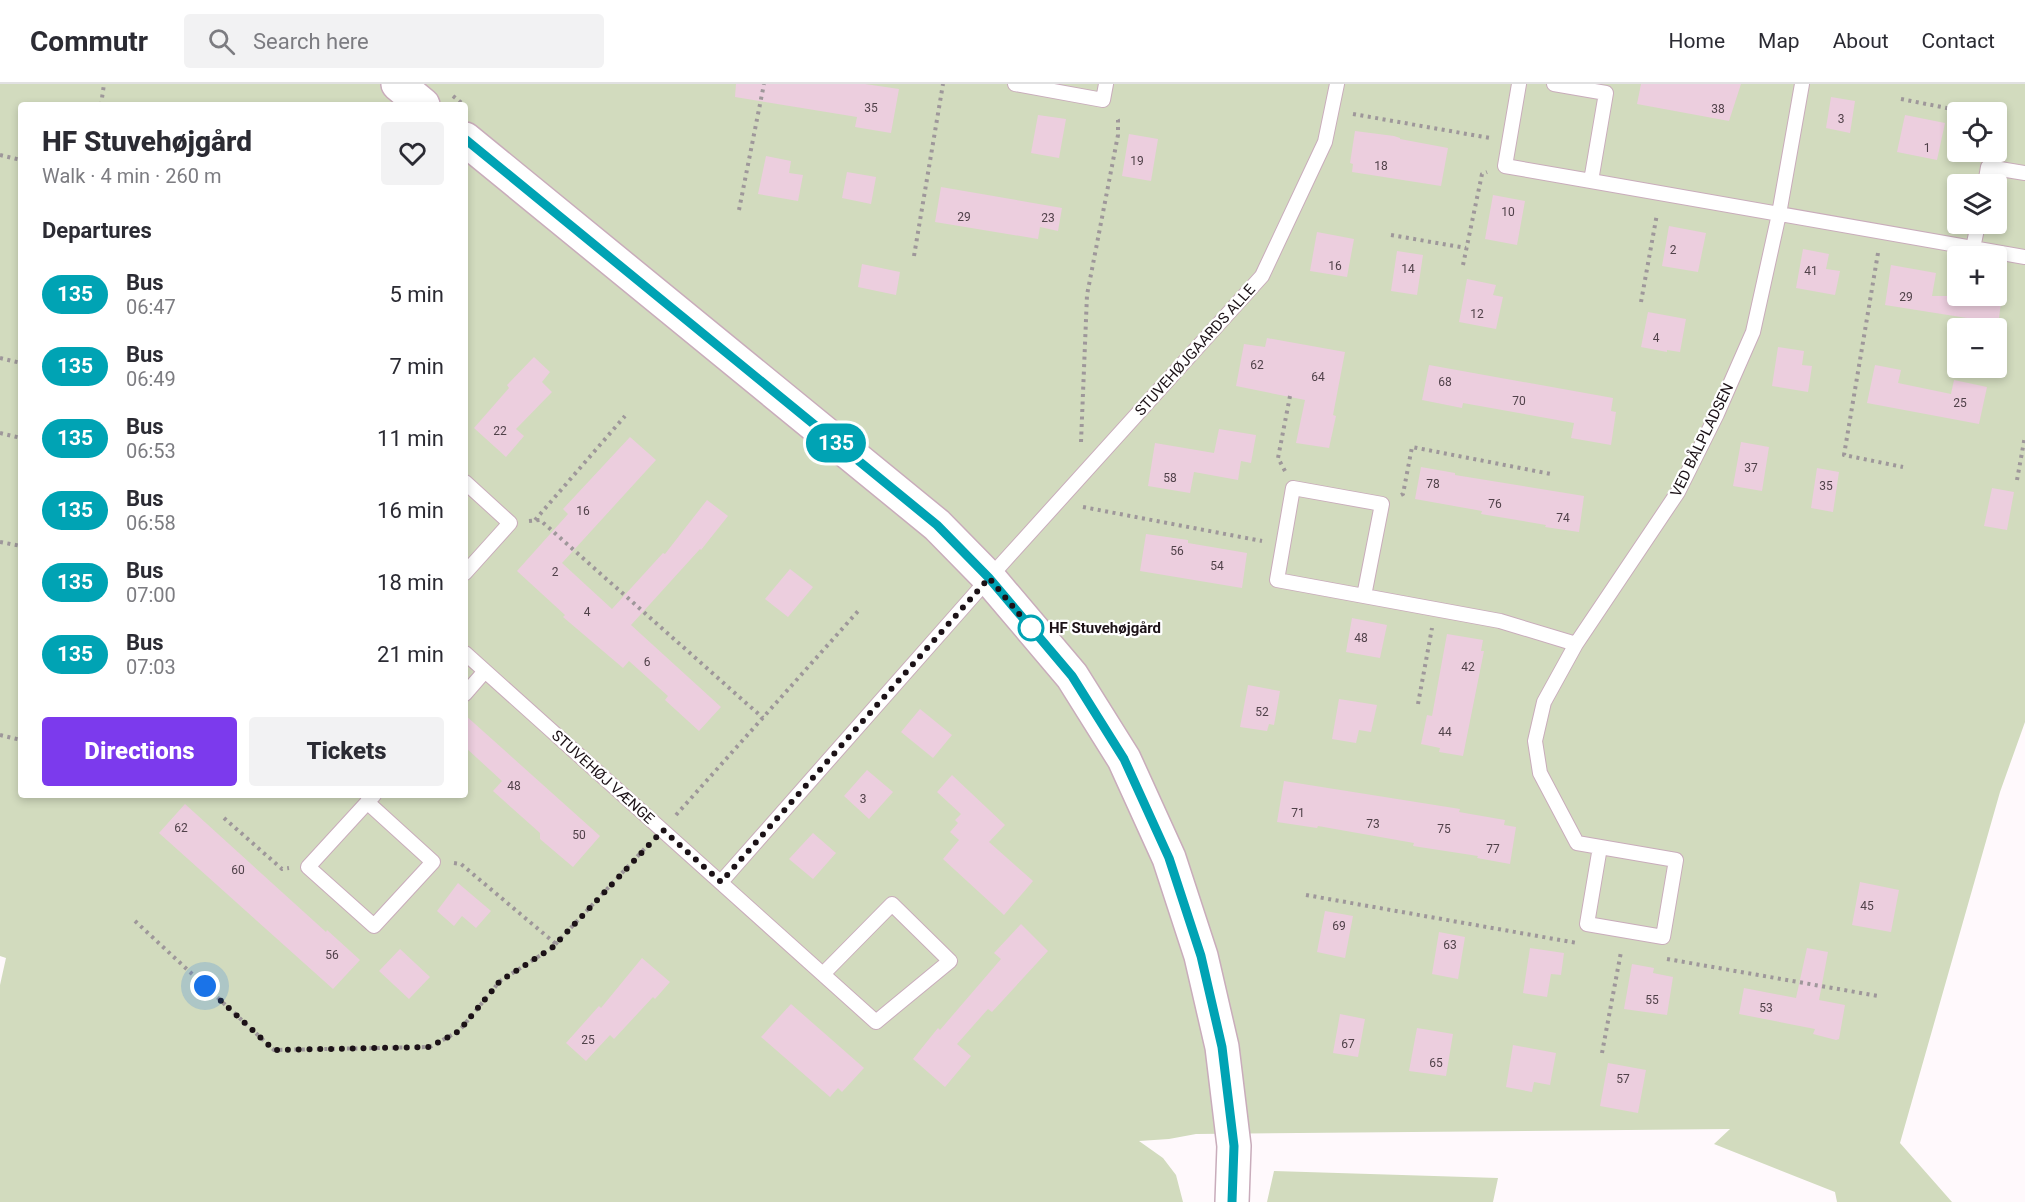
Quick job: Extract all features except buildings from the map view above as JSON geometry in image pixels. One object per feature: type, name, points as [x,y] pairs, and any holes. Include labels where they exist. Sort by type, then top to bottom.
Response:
[{"type":"street","points":[[398,84],[419,102]]},
{"type":"street","points":[[468,141],[937,525],[989,578],[1072,676],[1124,759],[1169,858],[1201,956],[1222,1047],[1234,1146],[1232,1202]]},
{"type":"lane","points":[[1016,84],[1103,100],[1106,84]]},
{"type":"lane","name":"STUVEHØJGAARDS ALLE","points":[[989,578],[1262,276],[1326,142],[1337,84]]},
{"type":"lane","points":[[1519,84],[1504,166],[1962,246]]},
{"type":"lane","points":[[1554,84],[1606,93],[1591,181]]},
{"type":"lane","name":"VED BÅLPLADSEN","points":[[1600,847],[1587,924],[1663,937],[1677,860],[1577,843],[1540,773],[1535,741],[1544,702],[1576,644],[1678,492],[1717,414],[1753,332],[1779,214],[1802,84]]},
{"type":"lane","points":[[1987,174],[1988,167],[2025,173]]},
{"type":"lane","points":[[2007,254],[2025,257]]},
{"type":"lane","points":[[468,485],[510,522],[468,570]]},
{"type":"lane","points":[[1365,596],[1382,504],[1293,488],[1277,580],[1500,621],[1576,644]]},
{"type":"lane","points":[[721,882],[989,578]]},
{"type":"lane","name":"STUVEHØJ VÆNGE","points":[[468,656],[876,1022],[950,961],[892,904],[823,974]]},
{"type":"lane","points":[[468,691],[485,671]]},
{"type":"lane","points":[[371,799],[433,862],[374,926],[308,867],[371,799]]},
{"type":"path","points":[[101,102],[104,84]]},
{"type":"path","points":[[739,210],[764,84]]},
{"type":"path","points":[[914,256],[943,84]]},
{"type":"path","points":[[1901,99],[1947,108]]},
{"type":"path","points":[[1080,477],[1087,296],[1118,135],[1118,120],[1103,100]]},
{"type":"path","points":[[1332,110],[1509,141]]},
{"type":"path","points":[[0,155],[18,159]]},
{"type":"path","points":[[1463,265],[1482,174],[1505,163]]},
{"type":"path","points":[[1641,302],[1660,194]]},
{"type":"path","points":[[1881,232],[1844,455],[1903,467]]},
{"type":"path","points":[[1391,234],[1466,248]]},
{"type":"path","points":[[0,358],[18,362]]},
{"type":"path","points":[[1290,396],[1278,458],[1293,488]]},
{"type":"path","points":[[534,520],[625,416]]},
{"type":"path","points":[[0,433],[18,437]]},
{"type":"path","points":[[2017,480],[2025,436]]},
{"type":"path","points":[[1382,504],[1403,494],[1412,447],[1551,474]]},
{"type":"path","points":[[1058,502],[1283,545]]},
{"type":"path","points":[[510,522],[540,520],[763,717]]},
{"type":"path","points":[[0,542],[18,545]]},
{"type":"path","points":[[1418,704],[1436,609]]},
{"type":"path","points":[[135,921],[274,1050],[430,1047],[459,1031],[500,981],[556,944],[663,830],[859,610]]},
{"type":"path","points":[[0,735],[18,739]]},
{"type":"path","points":[[224,818],[282,869],[308,867]]},
{"type":"path","points":[[433,862],[461,864],[556,944]]},
{"type":"path","points":[[1602,1053],[1624,930]]},
{"type":"green space","points":[[0,84],[2025,84],[2025,722],[2000,792],[1900,1143],[1952,1202],[1837,1202],[1835,1192],[1714,1144],[1730,1129],[1196,1134],[1139,1141],[1163,1158],[1176,1175],[1183,1202],[0,1202],[0,985],[6,958],[0,956]]},
{"type":"green space","points":[[1274,1171],[1498,1178],[1493,1202],[1267,1202]]},
{"type":"bus line","name":"135","points":[[468,141],[937,525],[989,578],[1072,676],[1124,759],[1169,858],[1201,956],[1222,1047],[1234,1146],[1232,1202]]},
{"type":"place","name":"HF Stuvehøjgård","points":[[1031,628]]},
{"type":"route","points":[[205,986],[274,1050],[430,1047],[459,1031],[500,981],[552,948],[663,830],[721,882],[989,578],[1031,628]]}]
